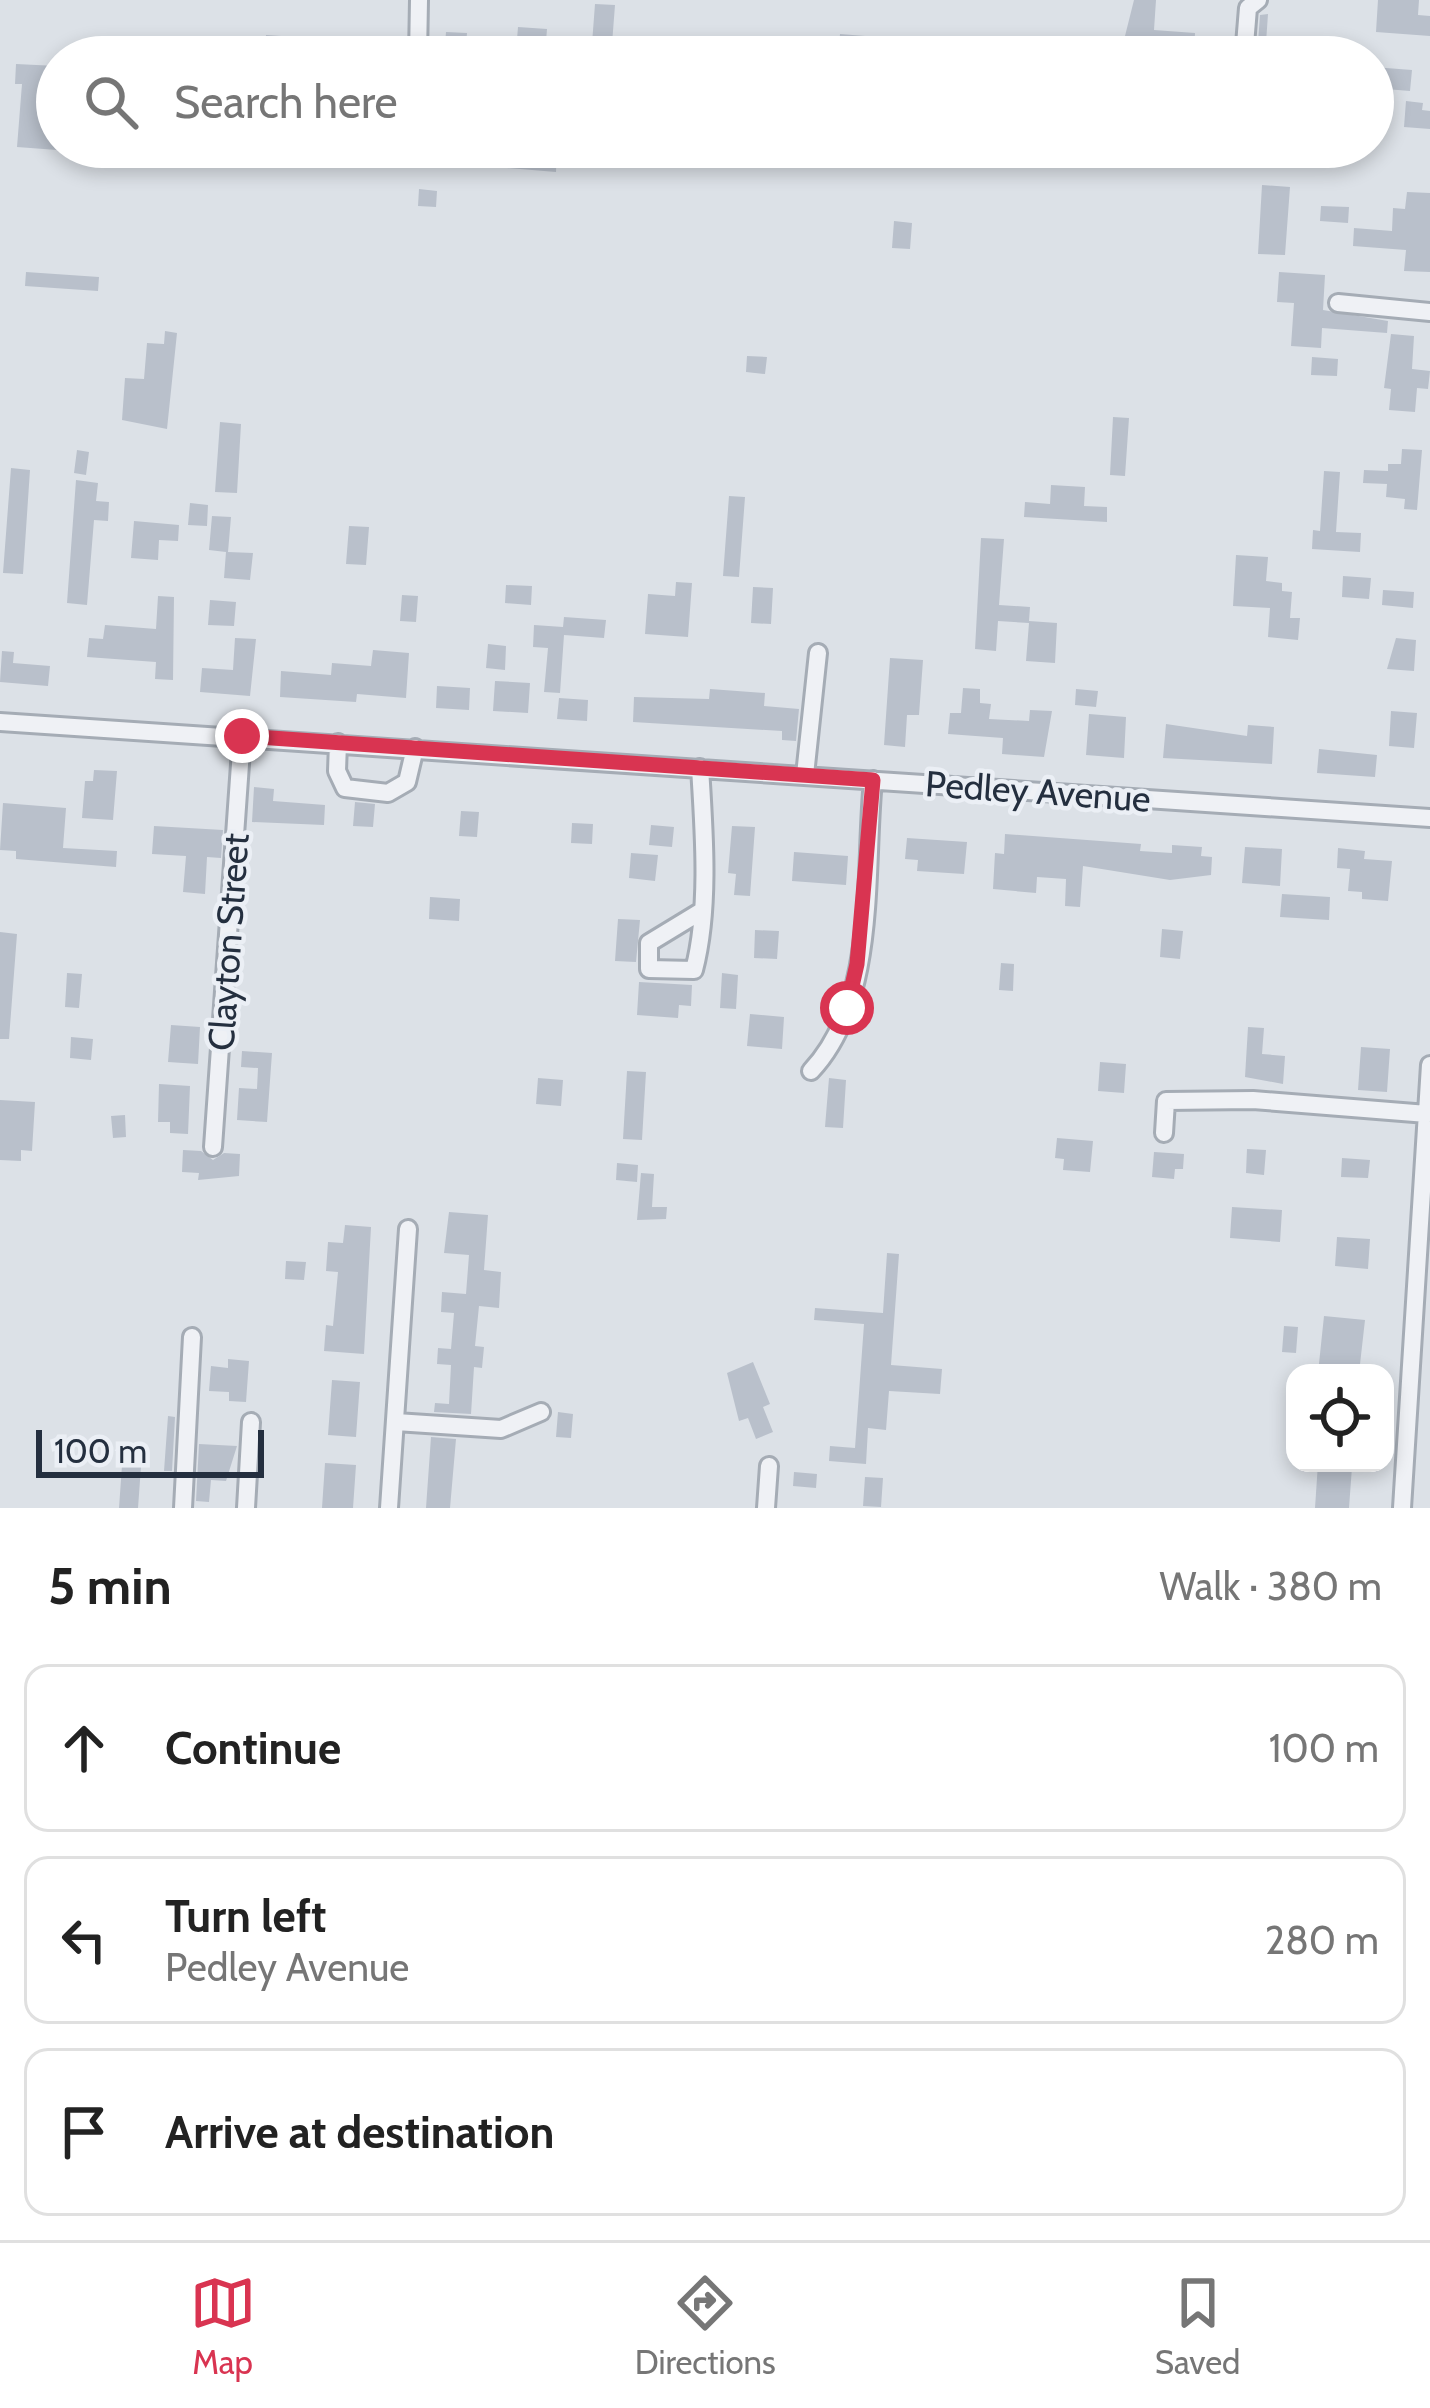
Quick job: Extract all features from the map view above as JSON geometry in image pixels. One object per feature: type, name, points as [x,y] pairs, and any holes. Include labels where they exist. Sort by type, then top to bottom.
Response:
[{"type":"street","points":[[418,36],[419,0]]},
{"type":"street","points":[[1246,36],[1248,8],[1258,0]]},
{"type":"street","points":[[1338,303],[1430,312]]},
{"type":"street","points":[[805,775],[818,653]]},
{"type":"street","name":"Pedley Avenue","points":[[0,722],[1430,818]]},
{"type":"street","name":"Clayton Street","points":[[213,1148],[242,736]]},
{"type":"street","points":[[338,743],[337,772],[345,788],[388,793],[407,782],[415,748]]},
{"type":"street","points":[[700,768],[700,912]]},
{"type":"street","points":[[811,1071],[831,1046],[857,964],[873,780]]},
{"type":"street","points":[[1402,1508],[1430,1066]]},
{"type":"street","points":[[1164,1133],[1166,1101],[1252,1100],[1426,1114]]},
{"type":"street","points":[[389,1508],[408,1229]]},
{"type":"street","points":[[183,1508],[192,1337]]},
{"type":"street","points":[[396,1422],[501,1429],[541,1412]]},
{"type":"street","points":[[246,1508],[251,1422]]},
{"type":"street","points":[[766,1508],[769,1466]]},
{"type":"building","points":[[1134,0],[1156,0],[1154,30],[1195,33],[1195,36],[1125,36]]},
{"type":"building","points":[[1378,0],[1419,0],[1418,15],[1430,16],[1430,36],[1376,32]]},
{"type":"building","points":[[595,4],[615,5],[613,36],[593,36]]},
{"type":"building","points":[[1268,14],[1266,36],[1258,36],[1260,15]]},
{"type":"building","points":[[518,27],[547,29],[546,36],[517,36]]},
{"type":"building","points":[[16,64],[36,65],[36,148],[17,147],[22,84],[15,84]]},
{"type":"building","points":[[1394,69],[1412,70],[1410,91],[1394,90]]},
{"type":"building","points":[[1406,101],[1423,103],[1422,110],[1430,111],[1430,129],[1404,127]]},
{"type":"building","points":[[507,168],[556,168],[556,172]]},
{"type":"building","points":[[1262,185],[1290,187],[1285,255],[1258,254]]},
{"type":"building","points":[[419,189],[437,191],[436,207],[418,206]]},
{"type":"building","points":[[1407,192],[1430,193],[1430,272],[1404,271],[1406,250],[1353,246],[1354,228],[1392,231],[1393,208],[1405,209]]},
{"type":"building","points":[[1321,206],[1349,207],[1348,223],[1320,221]]},
{"type":"building","points":[[894,221],[912,223],[910,249],[892,248]]},
{"type":"building","points":[[26,272],[99,277],[98,291],[25,286]]},
{"type":"building","points":[[1279,272],[1325,275],[1323,310],[1388,321],[1387,333],[1322,328],[1321,348],[1291,346],[1294,303],[1277,302]]},
{"type":"building","points":[[165,331],[177,333],[167,429],[122,420],[125,378],[144,379],[147,343],[164,344]]},
{"type":"building","points":[[1391,334],[1414,336],[1412,369],[1430,371],[1428,389],[1417,388],[1415,412],[1389,410],[1391,389],[1384,388]]},
{"type":"building","points":[[747,356],[767,357],[765,374],[746,372]]},
{"type":"building","points":[[1312,357],[1338,359],[1337,376],[1311,375]]},
{"type":"building","points":[[1113,417],[1129,418],[1125,476],[1110,475]]},
{"type":"building","points":[[220,422],[241,424],[237,493],[215,492]]},
{"type":"building","points":[[1402,449],[1422,450],[1417,510],[1404,509],[1405,499],[1386,497],[1387,484],[1363,483],[1364,470],[1388,471],[1388,464],[1401,464]]},
{"type":"building","points":[[77,450],[89,452],[86,475],[74,473]]},
{"type":"building","points":[[11,468],[30,470],[23,574],[3,573]]},
{"type":"building","points":[[1324,471],[1340,472],[1336,532],[1361,533],[1360,552],[1312,549],[1313,530],[1320,531]]},
{"type":"building","points":[[76,480],[98,483],[96,501],[109,502],[108,521],[94,520],[87,605],[67,603]]},
{"type":"building","points":[[1051,485],[1085,487],[1084,506],[1107,507],[1107,522],[1024,517],[1025,502],[1050,504]]},
{"type":"building","points":[[729,496],[745,497],[739,577],[723,576]]},
{"type":"building","points":[[190,503],[208,505],[207,526],[188,525]]},
{"type":"building","points":[[212,516],[231,517],[228,552],[253,553],[250,580],[224,578],[226,552],[209,550]]},
{"type":"building","points":[[134,521],[179,525],[178,541],[159,540],[158,560],[131,558]]},
{"type":"building","points":[[349,526],[369,527],[366,565],[346,564]]},
{"type":"building","points":[[981,538],[1004,539],[999,605],[1030,607],[1029,621],[1057,623],[1055,663],[1026,661],[1029,623],[998,621],[996,651],[975,649]]},
{"type":"building","points":[[1236,555],[1268,557],[1266,581],[1282,583],[1282,591],[1292,592],[1290,618],[1300,618],[1298,640],[1268,637],[1270,608],[1233,606]]},
{"type":"building","points":[[1343,576],[1371,578],[1369,599],[1342,597]]},
{"type":"building","points":[[676,582],[692,583],[688,637],[645,634],[648,594],[675,596]]},
{"type":"building","points":[[506,585],[532,586],[531,605],[505,603]]},
{"type":"building","points":[[753,587],[773,588],[771,624],[751,623]]},
{"type":"building","points":[[1383,590],[1414,592],[1413,608],[1382,605]]},
{"type":"building","points":[[402,595],[418,596],[416,622],[400,621]]},
{"type":"building","points":[[158,596],[174,597],[173,680],[155,679],[156,662],[87,657],[89,638],[103,639],[105,625],[156,629]]},
{"type":"building","points":[[210,600],[236,602],[234,626],[208,625]]},
{"type":"building","points":[[564,617],[606,620],[604,638],[564,635],[560,693],[544,692],[548,648],[533,647],[534,625],[563,627]]},
{"type":"building","points":[[235,638],[256,639],[250,696],[200,692],[202,668],[233,670]]},
{"type":"building","points":[[1396,638],[1416,640],[1414,671],[1387,669]]},
{"type":"building","points":[[488,644],[506,646],[505,670],[486,668]]},
{"type":"building","points":[[373,650],[409,653],[406,698],[357,694],[356,702],[280,697],[281,671],[331,675],[332,663],[371,666]]},
{"type":"building","points":[[2,651],[14,652],[13,663],[50,666],[48,686],[0,682]]},
{"type":"building","points":[[890,658],[923,660],[919,715],[907,715],[905,747],[884,745]]},
{"type":"building","points":[[495,681],[530,683],[528,713],[493,711]]},
{"type":"building","points":[[437,686],[470,688],[469,710],[436,708]]},
{"type":"building","points":[[963,688],[980,689],[980,703],[991,704],[989,719],[1029,721],[1030,710],[1052,711],[1044,757],[1002,754],[1003,738],[948,734],[950,713],[961,713]]},
{"type":"building","points":[[710,689],[765,693],[764,706],[799,709],[796,741],[782,740],[782,731],[633,722],[634,697],[709,699]]},
{"type":"building","points":[[1076,689],[1098,691],[1096,707],[1075,705]]},
{"type":"building","points":[[559,698],[588,700],[587,721],[557,719]]},
{"type":"building","points":[[1391,711],[1417,713],[1414,748],[1389,746]]},
{"type":"building","points":[[1089,714],[1126,717],[1124,758],[1086,755]]},
{"type":"building","points":[[1166,724],[1247,736],[1248,725],[1274,727],[1272,764],[1163,758]]},
{"type":"building","points":[[1319,749],[1377,755],[1375,777],[1317,773]]},
{"type":"building","points":[[94,770],[117,771],[113,820],[82,818],[85,781],[93,781]]},
{"type":"building","points":[[254,787],[274,789],[273,801],[325,805],[324,825],[252,822]]},
{"type":"building","points":[[355,802],[375,804],[373,827],[353,826]]},
{"type":"building","points":[[3,803],[66,808],[63,848],[117,851],[116,867],[16,859],[16,851],[0,850]]},
{"type":"building","points":[[461,811],[479,812],[477,837],[459,836]]},
{"type":"building","points":[[572,823],[593,824],[592,844],[571,843]]},
{"type":"building","points":[[651,825],[674,827],[672,847],[649,845]]},
{"type":"building","points":[[154,826],[223,830],[221,858],[207,857],[205,894],[183,892],[186,856],[152,854]]},
{"type":"building","points":[[732,826],[755,827],[750,896],[734,895],[736,874],[728,873]]},
{"type":"building","points":[[1005,834],[1141,844],[1140,851],[1172,853],[1172,845],[1202,847],[1201,856],[1212,857],[1211,875],[1170,880],[1083,866],[1080,907],[1065,906],[1066,879],[1037,877],[1036,893],[993,889],[995,853],[1004,854]]},
{"type":"building","points":[[907,838],[967,842],[964,874],[917,871],[918,860],[905,859]]},
{"type":"building","points":[[1245,847],[1282,849],[1280,886],[1242,883]]},
{"type":"building","points":[[1338,848],[1365,851],[1364,859],[1392,861],[1388,901],[1362,899],[1362,892],[1348,891],[1350,869],[1337,868]]},
{"type":"building","points":[[794,852],[848,856],[846,885],[792,881]]},
{"type":"building","points":[[631,853],[658,855],[655,881],[629,878]]},
{"type":"building","points":[[1282,894],[1330,897],[1329,920],[1280,917]]},
{"type":"building","points":[[430,897],[460,899],[459,921],[429,919]]},
{"type":"building","points":[[618,919],[640,920],[636,962],[615,961]]},
{"type":"building","points":[[1162,929],[1183,931],[1180,959],[1160,957]]},
{"type":"building","points":[[755,930],[779,931],[777,959],[754,958]]},
{"type":"building","points":[[0,932],[17,934],[9,1039],[0,1039]]},
{"type":"building","points":[[1001,963],[1014,964],[1013,991],[999,990]]},
{"type":"building","points":[[67,973],[82,974],[79,1008],[65,1007]]},
{"type":"building","points":[[722,973],[738,975],[736,1009],[720,1008]]},
{"type":"building","points":[[639,982],[692,985],[691,1006],[679,1005],[678,1018],[637,1015]]},
{"type":"building","points":[[750,1014],[784,1017],[782,1049],[747,1046]]},
{"type":"building","points":[[171,1025],[200,1027],[198,1064],[168,1062]]},
{"type":"building","points":[[1248,1027],[1264,1028],[1262,1054],[1285,1056],[1283,1084],[1245,1077]]},
{"type":"building","points":[[71,1037],[93,1039],[91,1060],[70,1058]]},
{"type":"building","points":[[1361,1047],[1390,1049],[1387,1092],[1358,1090]]},
{"type":"building","points":[[242,1051],[272,1053],[267,1122],[237,1120],[239,1088],[257,1089],[258,1068],[241,1067]]},
{"type":"building","points":[[1100,1062],[1126,1064],[1124,1093],[1098,1091]]},
{"type":"building","points":[[627,1071],[646,1072],[642,1140],[623,1139]]},
{"type":"building","points":[[538,1078],[563,1080],[561,1106],[536,1104]]},
{"type":"building","points":[[829,1078],[846,1080],[843,1128],[825,1127]]},
{"type":"building","points":[[159,1084],[190,1086],[188,1134],[170,1133],[170,1122],[158,1122]]},
{"type":"building","points":[[0,1100],[35,1102],[32,1151],[21,1150],[21,1161],[0,1160]]},
{"type":"building","points":[[125,1115],[126,1137],[113,1138],[111,1116]]},
{"type":"building","points":[[1057,1138],[1093,1141],[1090,1172],[1063,1170],[1064,1159],[1055,1158]]},
{"type":"building","points":[[1247,1149],[1266,1150],[1264,1175],[1246,1173]]},
{"type":"building","points":[[183,1150],[201,1151],[213,1160],[224,1153],[240,1154],[239,1176],[198,1180],[199,1173],[182,1172]]},
{"type":"building","points":[[1154,1152],[1184,1154],[1183,1169],[1175,1169],[1174,1179],[1152,1177]]},
{"type":"building","points":[[1342,1158],[1370,1160],[1368,1178],[1341,1177]]},
{"type":"building","points":[[617,1163],[638,1165],[637,1182],[616,1180]]},
{"type":"building","points":[[641,1173],[654,1174],[652,1207],[667,1207],[666,1219],[637,1220]]},
{"type":"building","points":[[1232,1207],[1282,1210],[1280,1242],[1230,1238]]},
{"type":"building","points":[[449,1212],[488,1215],[484,1270],[501,1272],[499,1308],[479,1306],[475,1346],[484,1347],[482,1368],[474,1367],[471,1414],[434,1412],[435,1403],[449,1404],[451,1365],[437,1364],[438,1348],[451,1349],[454,1313],[441,1312],[442,1292],[466,1294],[469,1255],[444,1253]]},
{"type":"building","points":[[345,1225],[371,1227],[364,1354],[324,1351],[326,1325],[333,1326],[338,1272],[326,1271],[328,1242],[343,1243]]},
{"type":"building","points":[[1337,1237],[1370,1239],[1368,1269],[1335,1266]]},
{"type":"building","points":[[887,1253],[899,1254],[891,1365],[942,1369],[940,1394],[889,1391],[886,1430],[868,1428],[866,1464],[829,1461],[830,1446],[855,1448],[864,1324],[814,1320],[815,1308],[883,1313]]},
{"type":"building","points":[[286,1261],[306,1262],[304,1280],[285,1279]]},
{"type":"building","points":[[1324,1316],[1365,1320],[1360,1364],[1319,1364]]},
{"type":"building","points":[[1284,1326],[1298,1327],[1296,1353],[1282,1352]]},
{"type":"building","points":[[228,1359],[249,1361],[246,1402],[229,1401],[229,1392],[209,1391],[211,1366],[228,1368]]},
{"type":"building","points":[[753,1362],[770,1404],[763,1407],[773,1432],[756,1439],[748,1418],[739,1421],[727,1373]]},
{"type":"building","points":[[332,1380],[360,1382],[356,1437],[328,1435]]},
{"type":"building","points":[[558,1412],[573,1414],[571,1438],[556,1437]]},
{"type":"building","points":[[168,1416],[175,1417],[172,1471],[164,1471]]},
{"type":"building","points":[[431,1437],[456,1439],[450,1508],[426,1508]]},
{"type":"building","points":[[199,1444],[237,1446],[226,1481],[211,1480],[209,1502],[196,1501]]},
{"type":"building","points":[[123,1451],[142,1453],[138,1508],[119,1508]]},
{"type":"building","points":[[325,1463],[356,1465],[353,1508],[322,1508]]},
{"type":"building","points":[[794,1472],[817,1474],[816,1488],[793,1486]]},
{"type":"building","points":[[1317,1472],[1352,1472],[1349,1508],[1315,1508]]},
{"type":"building","points":[[865,1477],[883,1478],[881,1507],[863,1506]]},
{"type":"route","points":[[242,736],[873,780],[857,964],[847,1008]]}]
